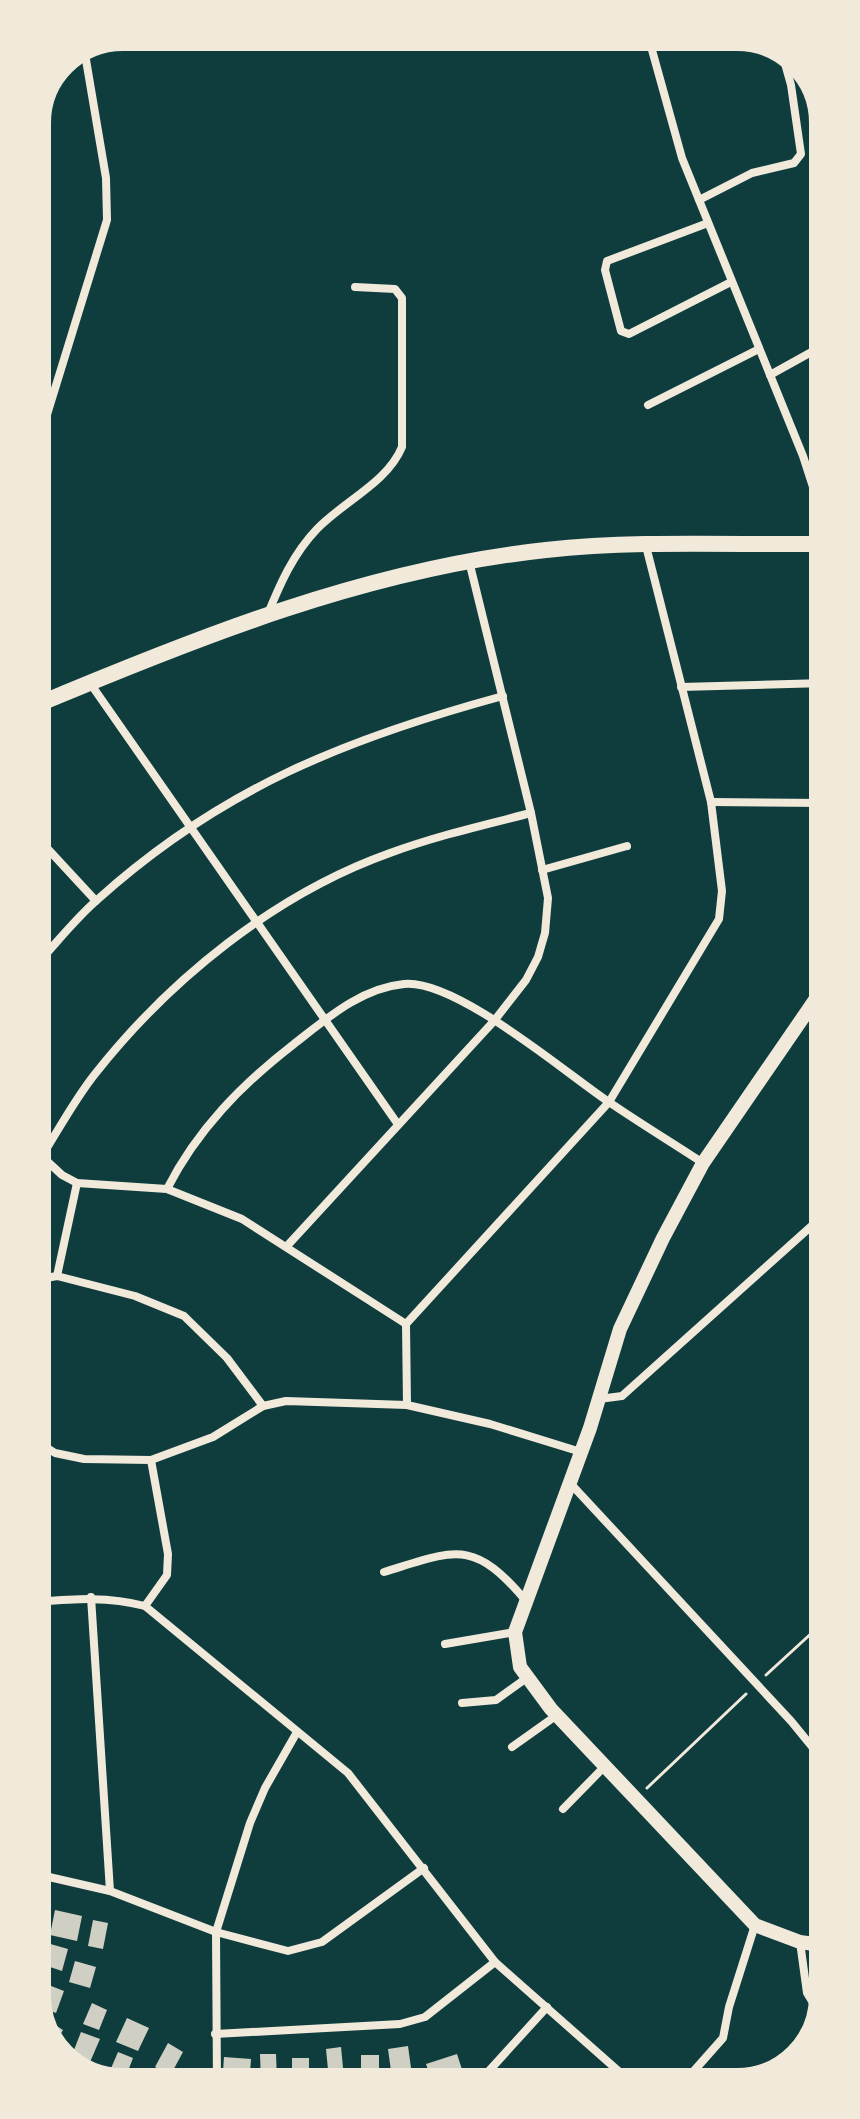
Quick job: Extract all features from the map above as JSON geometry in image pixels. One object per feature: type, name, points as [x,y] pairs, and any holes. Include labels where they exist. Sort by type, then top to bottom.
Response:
[{"type":"highway","points":[[46,701],[266,616],[371,583],[469,561],[549,550],[814,544]]},
{"type":"main road","points":[[814,1001],[703,1163],[620,1329],[581,1452],[515,1632],[520,1667],[557,1715],[755,1925],[814,1944]]},
{"type":"street","points":[[651,46],[682,158],[814,490]]},
{"type":"street","points":[[46,418],[107,220],[106,178],[85,55]]},
{"type":"street","points":[[699,200],[752,173],[794,163],[801,154],[785,62]]},
{"type":"street","points":[[708,223],[607,261],[605,270],[621,331],[629,334],[731,282]]},
{"type":"street","points":[[266,616],[289,565],[314,532],[394,466],[402,447],[402,298],[395,289],[355,287]]},
{"type":"street","points":[[648,405],[759,349]]},
{"type":"street","points":[[770,375],[814,351]]},
{"type":"street","points":[[407,1405],[406,1324],[609,1102],[719,919],[722,891],[711,802],[646,546]]},
{"type":"street","points":[[287,1246],[494,1021],[526,980],[538,957],[548,898],[531,813],[469,561]]},
{"type":"street","points":[[90,683],[397,1123]]},
{"type":"street","points":[[681,687],[814,683]]},
{"type":"street","points":[[46,954],[96,901],[189,826],[293,767],[426,717],[503,696]]},
{"type":"street","points":[[711,802],[814,803]]},
{"type":"street","points":[[46,1142],[93,1076],[148,1012],[256,922],[322,884],[387,854],[531,813]]},
{"type":"street","points":[[542,870],[627,846]]},
{"type":"street","points":[[46,847],[96,901]]},
{"type":"street","points":[[167,1189],[188,1148],[231,1099],[325,1020],[362,996],[406,983],[445,992],[494,1021],[703,1163]]},
{"type":"street","points":[[46,1160],[77,1183],[167,1189],[242,1219],[406,1324]]},
{"type":"street","points":[[57,1276],[77,1183]]},
{"type":"street","points":[[599,1399],[622,1396],[814,1224]]},
{"type":"street","points":[[46,1278],[57,1276],[135,1296],[184,1316],[227,1358],[263,1406]]},
{"type":"street","points":[[46,1447],[55,1453],[84,1459],[151,1460],[213,1437],[263,1406],[286,1401],[407,1405],[581,1452]]},
{"type":"street","points":[[145,1606],[167,1575],[168,1554],[151,1460]]},
{"type":"street","points":[[570,1483],[757,1683],[814,1750]]},
{"type":"street","points":[[384,1572],[453,1552],[481,1557],[504,1574],[527,1601]]},
{"type":"street","points":[[91,1597],[110,1891]]},
{"type":"street","points":[[46,1601],[114,1598],[145,1606],[348,1773],[495,1962],[621,2073]]},
{"type":"street","points":[[445,1644],[515,1632]]},
{"type":"street","points":[[462,1703],[496,1700],[528,1677]]},
{"type":"street","points":[[512,1747],[557,1715]]},
{"type":"street","points":[[216,2073],[216,1932],[250,1823],[265,1788],[297,1732]]},
{"type":"street","points":[[563,1809],[605,1766]]},
{"type":"street","points":[[46,1876],[110,1891],[216,1932],[288,1951],[306,1948],[358,1919],[424,1868]]},
{"type":"street","points":[[692,2073],[723,2038],[729,2007],[755,1925]]},
{"type":"street","points":[[800,1942],[807,1993],[813,2003]]},
{"type":"street","points":[[215,2034],[400,2024],[425,2017],[495,1962]]},
{"type":"street","points":[[487,2073],[547,2007]]},
{"type":"path","points":[[636,1799],[814,1631]]},
{"type":"building","points":[[55,1910],[82,1916],[77,1941],[50,1935]]},
{"type":"building","points":[[93,1920],[108,1923],[103,1949],[88,1946]]},
{"type":"building","points":[[47,1943],[68,1949],[62,1971],[46,1966]]},
{"type":"building","points":[[75,1961],[96,1967],[90,1988],[69,1982]]},
{"type":"building","points":[[46,1984],[64,1991],[56,2013],[48,2010]]},
{"type":"building","points":[[92,2003],[107,2010],[99,2030],[83,2024]]},
{"type":"building","points":[[127,2018],[149,2028],[138,2051],[116,2042]]},
{"type":"building","points":[[50,2022],[63,2030],[58,2038]]},
{"type":"building","points":[[81,2032],[100,2039],[90,2062],[72,2054]]},
{"type":"building","points":[[168,2043],[183,2052],[172,2073],[155,2067]]},
{"type":"building","points":[[408,2046],[411,2068],[391,2071],[388,2049]]},
{"type":"building","points":[[341,2047],[344,2073],[328,2073],[326,2049]]},
{"type":"building","points":[[118,2052],[133,2058],[127,2073],[109,2072]]},
{"type":"building","points":[[260,2054],[276,2054],[277,2073],[261,2073]]},
{"type":"building","points":[[457,2054],[463,2073],[429,2073],[426,2064]]},
{"type":"building","points":[[361,2055],[379,2055],[379,2073],[361,2073]]},
{"type":"building","points":[[224,2057],[251,2059],[250,2073],[223,2073]]},
{"type":"building","points":[[292,2058],[309,2058],[309,2073],[292,2073]]}]
